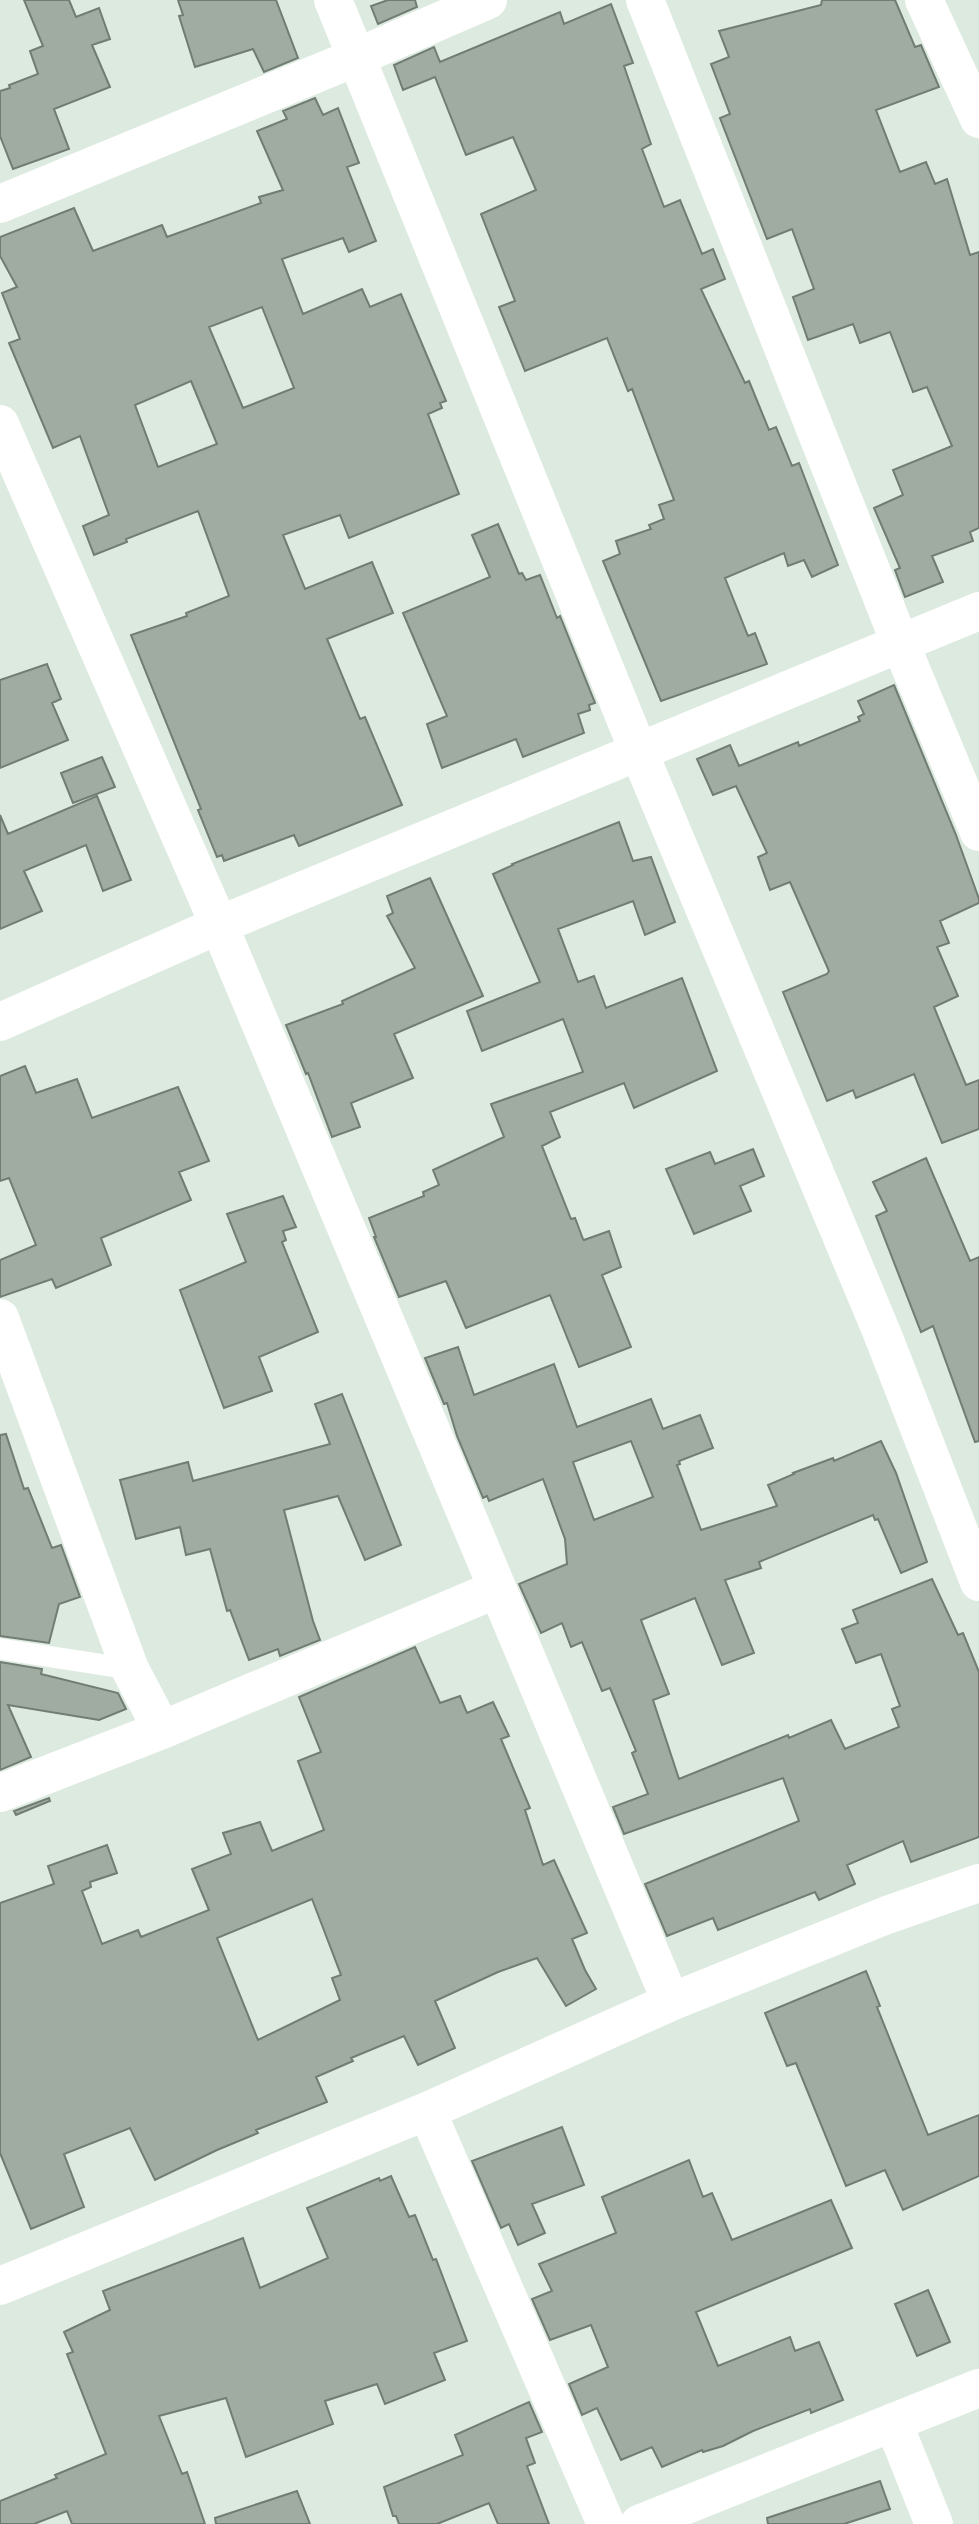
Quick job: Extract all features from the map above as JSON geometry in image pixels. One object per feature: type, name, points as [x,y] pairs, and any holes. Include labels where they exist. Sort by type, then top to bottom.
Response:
[{"type":"street","points":[[333,0],[638,750],[882,1333],[979,1582]]},
{"type":"street","points":[[0,204],[488,0]]},
{"type":"street","points":[[645,0],[900,643],[979,832]]},
{"type":"street","points":[[924,0],[979,120]]},
{"type":"street","points":[[0,424],[219,925],[671,2002]]},
{"type":"street","points":[[0,1022],[219,925],[979,611]]},
{"type":"street","points":[[0,1318],[130,1669],[162,1730]]},
{"type":"street","points":[[0,1793],[162,1730],[497,1589]]},
{"type":"street","points":[[0,2286],[427,2112],[671,2002],[887,1915],[979,1883]]},
{"type":"street","points":[[427,2112],[606,2524]]},
{"type":"street","points":[[639,2524],[979,2388]]},
{"type":"street","points":[[893,2422],[934,2524]]},
{"type":"lane","points":[[0,1649],[130,1669]]},
{"type":"building","points":[[24,0],[69,0],[76,17],[99,8],[110,39],[92,45],[110,87],[54,109],[69,149],[13,169],[0,136],[0,91],[38,74],[30,51],[43,46]]},
{"type":"building","points":[[178,0],[276,0],[298,58],[264,72],[253,49],[195,67],[179,16],[183,15]]},
{"type":"building","points":[[388,0],[415,0],[417,7],[378,24],[371,6]]},
{"type":"building","points":[[822,0],[895,0],[915,47],[921,45],[939,87],[876,110],[900,172],[926,162],[935,184],[947,179],[970,255],[979,252],[979,528],[970,532],[973,541],[932,556],[943,582],[905,597],[895,570],[900,568],[874,508],[903,495],[893,470],[952,446],[927,387],[913,392],[890,332],[860,343],[853,324],[808,340],[793,297],[814,289],[792,229],[767,239],[720,118],[730,114],[711,64],[729,57],[719,31],[821,5]]},
{"type":"building","points":[[611,4],[633,63],[624,66],[651,144],[642,149],[664,207],[680,200],[702,254],[713,249],[725,279],[701,289],[745,383],[749,381],[769,430],[776,427],[792,466],[799,463],[838,565],[812,577],[804,560],[788,566],[784,553],[725,578],[748,636],[755,633],[767,664],[661,701],[603,561],[620,554],[616,541],[651,529],[649,525],[664,519],[659,505],[674,500],[632,389],[628,391],[607,338],[525,371],[499,307],[515,301],[481,214],[536,190],[513,137],[466,155],[435,77],[403,90],[394,65],[434,47],[440,62],[560,12],[564,24]]},
{"type":"building","points":[[315,98],[323,115],[338,108],[359,163],[347,167],[376,241],[349,252],[343,238],[282,259],[303,314],[362,289],[370,307],[401,294],[446,401],[440,403],[442,408],[428,414],[459,494],[349,538],[340,515],[283,535],[305,589],[372,562],[393,613],[327,639],[360,719],[365,717],[402,805],[299,846],[294,835],[224,861],[222,855],[217,857],[198,810],[201,809],[131,635],[187,616],[186,613],[229,596],[198,511],[126,539],[127,542],[94,555],[83,526],[109,515],[80,436],[53,448],[9,343],[20,339],[2,293],[17,287],[0,256],[0,237],[74,208],[93,251],[162,225],[167,237],[261,203],[259,197],[283,190],[257,131],[287,119],[283,111]],"holes":[[[262,307],[294,388],[243,408],[209,327]],[[191,381],[217,444],[158,467],[135,405]]]},
{"type":"building","points":[[498,524],[519,574],[522,573],[526,580],[540,575],[557,618],[560,616],[595,703],[589,705],[590,710],[578,714],[584,733],[523,757],[516,739],[442,768],[427,724],[447,716],[403,613],[490,577],[472,535]]},
{"type":"building","points":[[47,664],[61,699],[52,703],[68,740],[0,768],[0,680]]},
{"type":"building","points":[[894,685],[956,835],[979,899],[979,903],[940,921],[949,943],[937,947],[958,996],[934,1007],[966,1085],[979,1080],[979,1129],[942,1143],[914,1074],[856,1098],[853,1090],[827,1101],[783,992],[829,971],[790,882],[770,890],[758,857],[767,853],[736,786],[713,795],[697,759],[730,745],[739,766],[798,742],[799,746],[860,721],[858,717],[864,714],[858,701]]},
{"type":"building","points":[[102,757],[115,787],[73,803],[61,773]]},
{"type":"building","points":[[97,796],[131,880],[103,891],[86,845],[24,871],[42,911],[0,929],[0,815],[8,834]]},
{"type":"building","points":[[619,822],[633,861],[651,857],[675,922],[645,935],[633,901],[558,929],[578,982],[594,976],[606,1008],[682,978],[717,1071],[634,1108],[624,1083],[550,1112],[560,1137],[542,1146],[571,1219],[575,1218],[583,1239],[609,1231],[621,1267],[602,1275],[631,1347],[579,1367],[550,1295],[466,1328],[446,1281],[399,1297],[369,1218],[424,1196],[423,1192],[439,1185],[433,1170],[504,1137],[491,1104],[583,1072],[563,1019],[482,1051],[467,1011],[540,982],[493,874]]},
{"type":"building","points":[[430,878],[483,996],[394,1034],[413,1078],[351,1103],[360,1127],[332,1137],[308,1073],[306,1074],[286,1025],[343,1004],[342,1001],[415,968],[387,916],[393,913],[387,896]]},
{"type":"building","points":[[25,1066],[36,1093],[77,1079],[92,1118],[178,1087],[209,1161],[179,1172],[191,1200],[101,1238],[111,1265],[56,1288],[52,1279],[0,1297],[0,1260],[36,1245],[9,1178],[0,1181],[0,1076]]},
{"type":"building","points":[[753,1149],[764,1176],[740,1186],[751,1211],[694,1234],[666,1169],[710,1152],[715,1164]]},
{"type":"building","points":[[926,1158],[970,1261],[979,1257],[979,1441],[975,1442],[933,1326],[921,1332],[876,1216],[887,1211],[873,1182]]},
{"type":"building","points":[[283,1196],[296,1227],[283,1231],[286,1240],[282,1242],[318,1332],[259,1357],[272,1391],[224,1408],[180,1290],[246,1262],[227,1214]]},
{"type":"building","points":[[458,1347],[474,1395],[554,1364],[577,1427],[651,1399],[663,1429],[700,1415],[713,1448],[679,1461],[680,1464],[677,1465],[701,1530],[777,1506],[768,1485],[793,1473],[833,1458],[834,1461],[881,1441],[896,1473],[927,1562],[901,1573],[878,1519],[875,1520],[873,1515],[759,1562],[761,1568],[725,1580],[754,1653],[722,1665],[695,1598],[641,1620],[669,1694],[653,1700],[679,1779],[831,1720],[845,1749],[899,1727],[892,1709],[900,1706],[881,1654],[856,1663],[842,1629],[858,1623],[853,1610],[932,1579],[958,1635],[963,1633],[979,1672],[979,1837],[911,1862],[903,1841],[847,1865],[855,1884],[819,1900],[815,1892],[718,1930],[713,1918],[667,1936],[645,1884],[799,1821],[783,1778],[624,1834],[613,1807],[648,1794],[632,1753],[636,1751],[610,1688],[602,1691],[582,1642],[571,1647],[562,1623],[541,1633],[519,1584],[567,1564],[565,1539],[543,1479],[489,1501],[487,1496],[483,1498],[457,1436],[447,1403],[444,1404],[425,1358]],"holes":[[[631,1441],[653,1497],[594,1520],[573,1462]]]},
{"type":"building","points":[[342,1394],[401,1545],[365,1560],[338,1496],[284,1510],[320,1640],[280,1656],[278,1649],[249,1660],[230,1610],[227,1611],[210,1549],[186,1555],[180,1527],[136,1539],[120,1480],[188,1462],[193,1481],[330,1444],[315,1404]]},
{"type":"building","points":[[6,1434],[24,1489],[28,1488],[52,1548],[61,1545],[80,1597],[59,1604],[49,1643],[0,1636],[0,1435]]},
{"type":"building","points":[[415,1647],[440,1703],[460,1696],[467,1713],[493,1702],[509,1736],[501,1739],[530,1808],[525,1810],[543,1865],[554,1860],[587,1933],[572,1939],[596,1989],[566,2006],[537,1958],[498,1972],[435,2001],[455,2048],[418,2065],[404,2036],[351,2058],[353,2061],[316,2077],[327,2102],[256,2130],[258,2133],[155,2180],[130,2128],[64,2154],[84,2207],[31,2229],[0,2153],[0,1903],[54,1884],[48,1866],[107,1845],[117,1873],[90,1882],[91,1887],[82,1891],[102,1944],[138,1930],[141,1937],[209,1910],[192,1869],[231,1854],[223,1833],[260,1822],[272,1851],[324,1830],[298,1761],[321,1752],[299,1697]],"holes":[[[312,1899],[341,1975],[332,1978],[340,2000],[258,2040],[217,1938]]]},
{"type":"building","points":[[0,1662],[42,1669],[41,1674],[118,1693],[126,1709],[99,1720],[8,1705],[31,1757],[0,1770]]},
{"type":"building","points":[[49,1798],[50,1801],[16,1815],[14,1811]]},
{"type":"building","points":[[866,1971],[880,2006],[877,2007],[928,2135],[979,2115],[979,2176],[903,2210],[885,2170],[846,2186],[796,2063],[787,2066],[765,2013]]},
{"type":"building","points":[[562,2127],[584,2185],[532,2204],[545,2233],[518,2245],[509,2224],[501,2228],[472,2161]]},
{"type":"building","points":[[689,2160],[703,2197],[712,2193],[732,2240],[831,2200],[852,2248],[696,2312],[718,2366],[790,2337],[795,2351],[819,2342],[843,2400],[811,2413],[810,2409],[723,2446],[703,2452],[702,2450],[662,2467],[652,2447],[621,2460],[597,2408],[582,2415],[569,2384],[608,2367],[591,2325],[550,2340],[532,2299],[552,2291],[539,2264],[616,2233],[602,2197]]},
{"type":"building","points":[[391,2176],[409,2217],[415,2215],[433,2260],[436,2259],[467,2341],[434,2353],[445,2380],[385,2404],[377,2384],[325,2401],[333,2424],[246,2457],[226,2398],[159,2416],[182,2474],[187,2472],[205,2524],[72,2524],[67,2511],[34,2524],[0,2524],[0,2501],[106,2454],[67,2354],[73,2352],[64,2332],[110,2310],[103,2291],[243,2238],[260,2288],[328,2258],[307,2208],[379,2178],[380,2181]]},
{"type":"building","points":[[928,2290],[950,2342],[917,2356],[895,2304]]},
{"type":"building","points":[[529,2402],[542,2432],[526,2438],[535,2463],[527,2466],[549,2524],[498,2524],[489,2503],[437,2524],[399,2524],[396,2516],[393,2516],[384,2487],[463,2455],[455,2435]]},
{"type":"building","points":[[880,2481],[890,2509],[844,2524],[768,2524],[767,2518]]},
{"type":"building","points":[[297,2491],[310,2524],[216,2524],[215,2518]]}]
